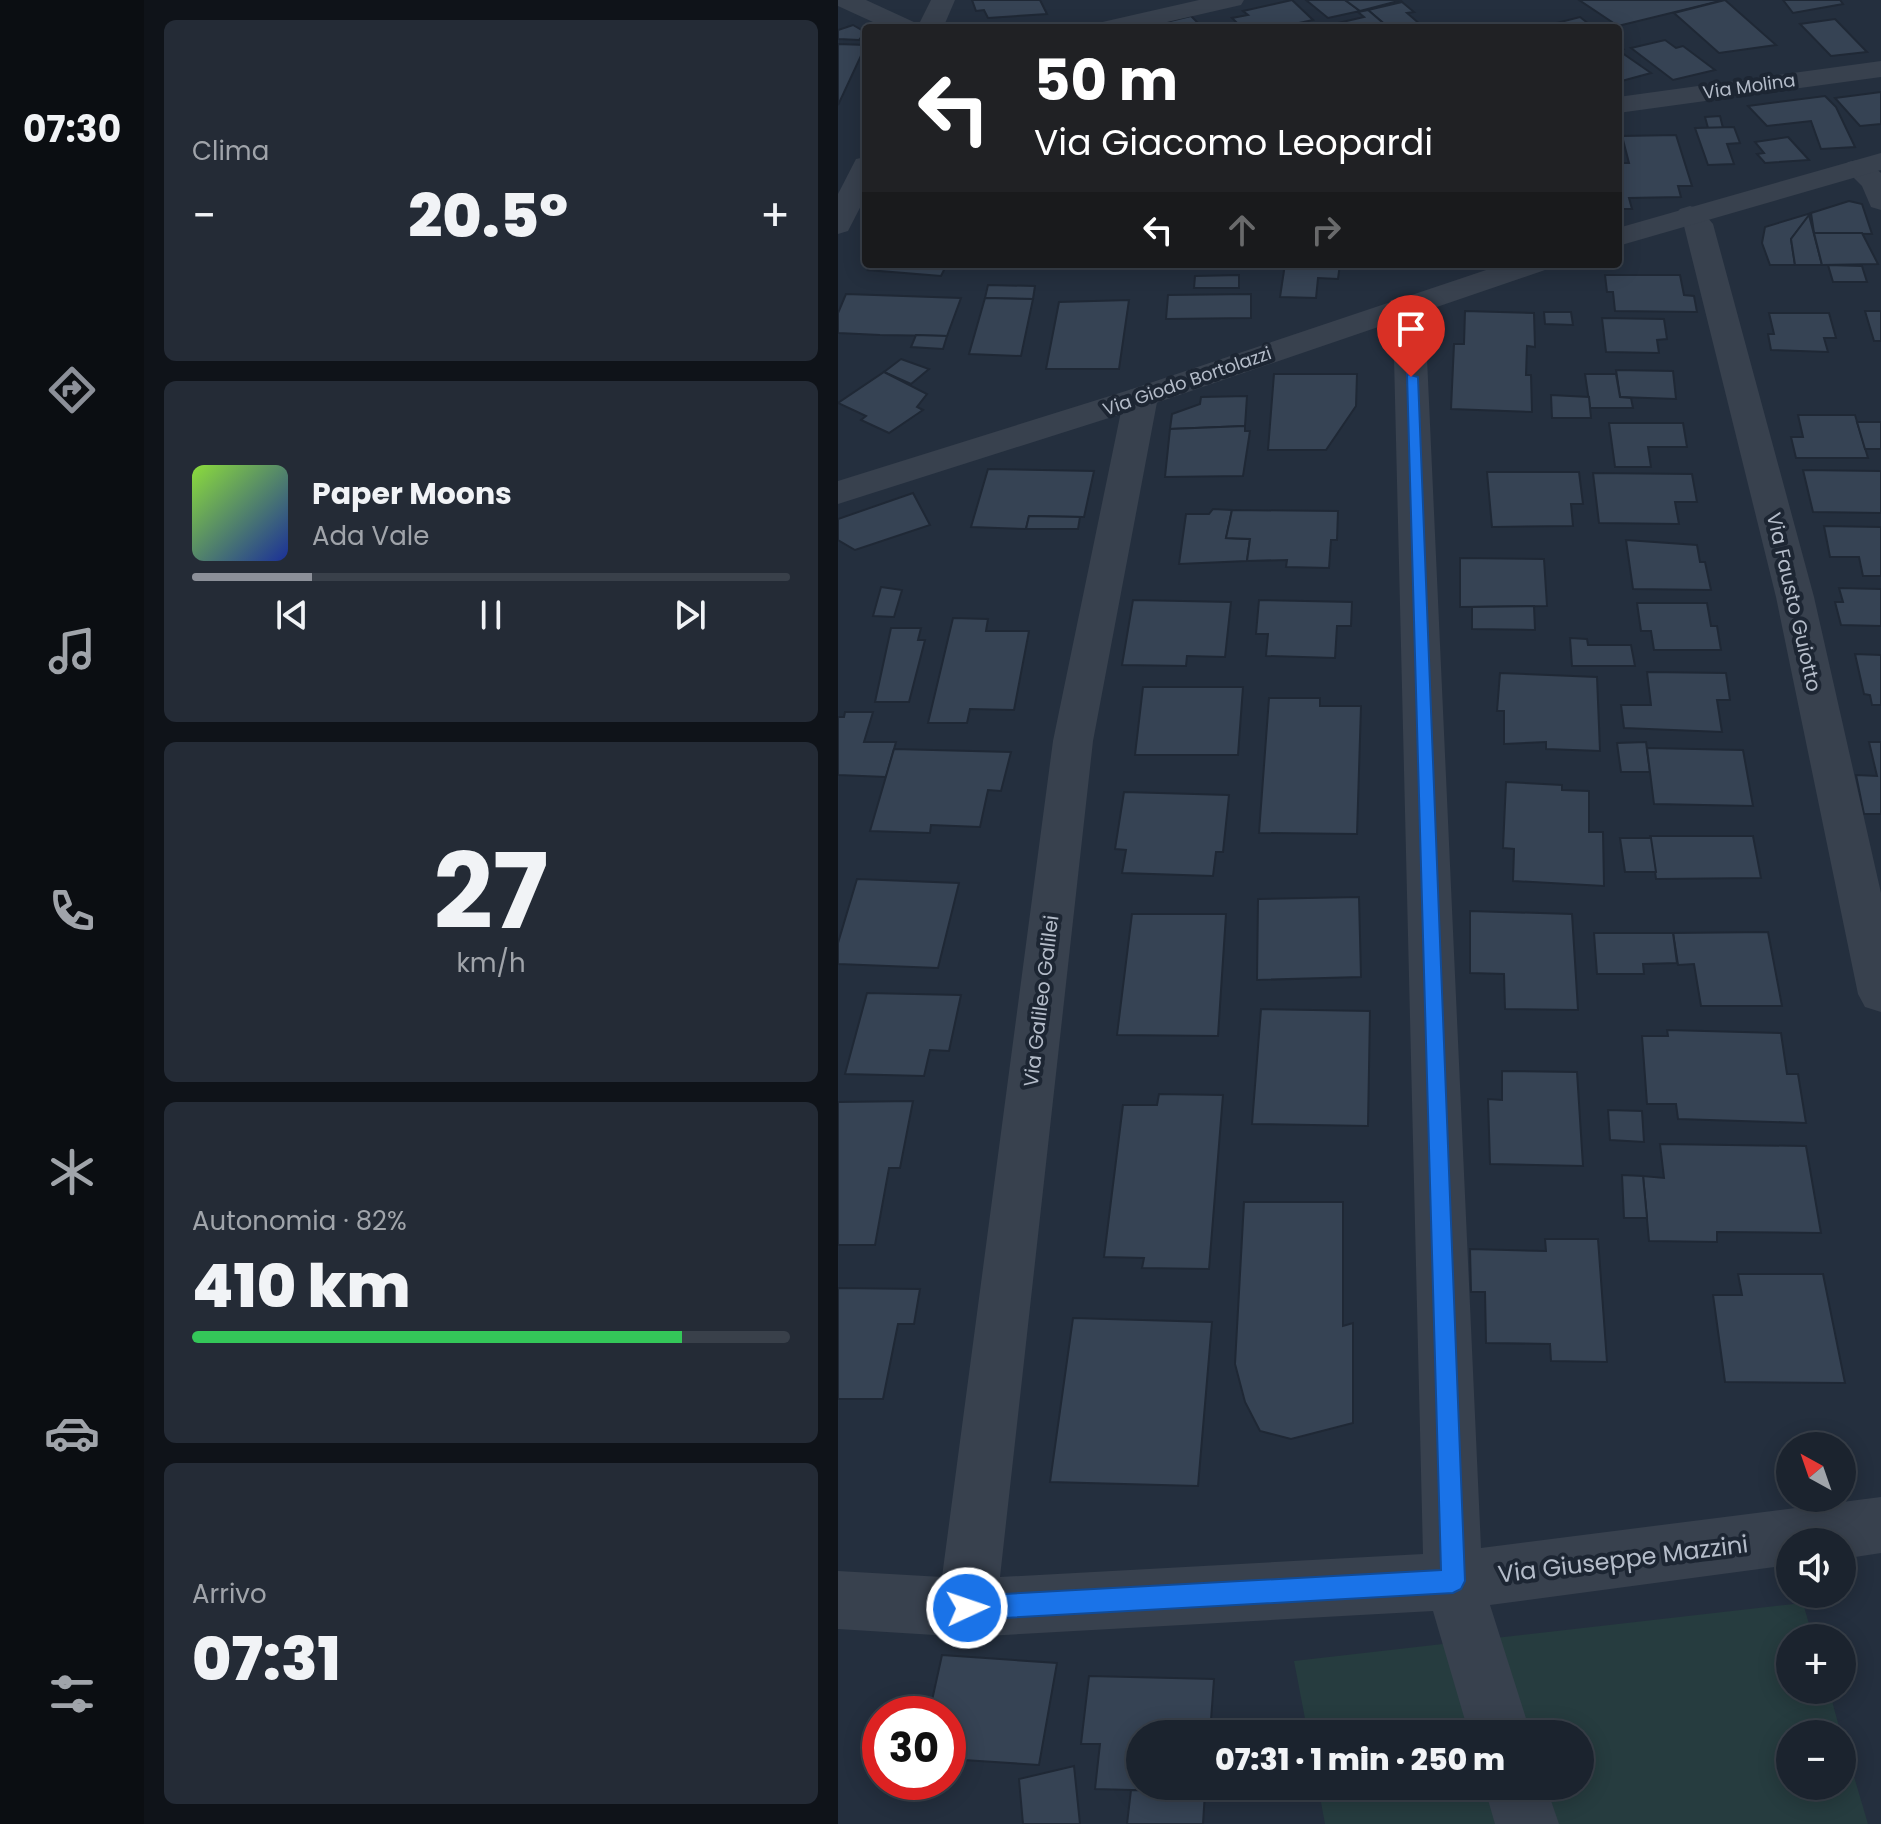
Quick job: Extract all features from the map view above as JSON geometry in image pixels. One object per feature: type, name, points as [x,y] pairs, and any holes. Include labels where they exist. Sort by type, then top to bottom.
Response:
[{"type":"street","points":[[846,0],[898,24]]},
{"type":"street","points":[[932,24],[943,0]]},
{"type":"street","points":[[1125,24],[1232,0]]},
{"type":"street","name":"Via Molina","points":[[1622,104],[1881,69]]},
{"type":"street","points":[[1622,236],[1869,164],[1881,201]]},
{"type":"street","points":[[838,228],[862,174]]},
{"type":"street","name":"Via Fausto Guiotto","points":[[1690,215],[1698,224],[1795,597],[1881,994]]},
{"type":"street","points":[[838,228],[862,225]]},
{"type":"street","name":"Via Giodo Bortolazzi","points":[[838,493],[1141,397],[1522,268]]},
{"type":"street","points":[[1402,307],[1409,314],[1453,1581],[1496,1720]]},
{"type":"street","name":"Via Galileo Galilei","points":[[967,1608],[1073,741],[1141,397]]},
{"type":"street","name":"Via Giuseppe Mazzini","points":[[838,1600],[967,1608],[1453,1581],[1881,1525]]},
{"type":"street","points":[[1519,1800],[1527,1824]]},
{"type":"green space","points":[[1776,1606],[1804,1608],[1809,1624],[1776,1624],[1776,1704],[1833,1704],[1837,1720],[1776,1720],[1776,1800],[1856,1800],[1856,1783],[1868,1824],[1325,1824],[1321,1800],[1594,1800],[1594,1720],[1305,1720],[1294,1661]]},
{"type":"building","points":[[972,0],[1040,0],[1047,14],[988,18],[984,10],[976,11]]},
{"type":"building","points":[[1292,0],[1313,20],[1294,24],[1238,24],[1232,18],[1248,15],[1243,11]]},
{"type":"building","points":[[1306,0],[1345,0],[1360,11],[1328,18]]},
{"type":"building","points":[[1345,0],[1402,0],[1360,11]]},
{"type":"building","points":[[1579,0],[1724,0],[1622,25],[1615,24]]},
{"type":"building","points":[[1725,0],[1776,45],[1719,53],[1674,13]]},
{"type":"building","points":[[1783,0],[1840,0],[1843,4],[1793,13]]},
{"type":"building","points":[[1402,2],[1414,12],[1407,13],[1420,24],[1384,24],[1368,10]]},
{"type":"building","points":[[1368,10],[1384,24],[1338,23],[1364,17],[1358,12]]},
{"type":"building","points":[[1191,16],[1199,24],[1158,24]]},
{"type":"building","points":[[1580,17],[1589,24],[1553,24]]},
{"type":"building","points":[[1835,19],[1867,52],[1831,56],[1800,24]]},
{"type":"building","points":[[853,25],[862,30],[862,36],[859,40],[838,39],[838,30]]},
{"type":"building","points":[[1665,40],[1676,48],[1683,46],[1715,70],[1673,80],[1631,48]]},
{"type":"building","points":[[838,44],[862,45],[862,54],[838,105]]},
{"type":"building","points":[[1622,53],[1651,73],[1622,81]]},
{"type":"building","points":[[1881,92],[1881,124],[1860,126],[1835,98]]},
{"type":"building","points":[[1825,96],[1836,107],[1855,147],[1821,149],[1811,121],[1767,126],[1748,106]]},
{"type":"building","points":[[1720,116],[1723,128],[1708,128],[1705,117]]},
{"type":"building","points":[[1734,127],[1740,143],[1727,144],[1734,164],[1708,165],[1695,128]]},
{"type":"building","points":[[1676,135],[1692,186],[1678,186],[1681,197],[1629,198],[1632,209],[1622,209],[1622,163],[1629,163],[1622,136]]},
{"type":"building","points":[[1788,137],[1809,160],[1765,163],[1757,154],[1764,153],[1755,142]]},
{"type":"building","points":[[1849,201],[1862,204],[1872,234],[1814,233],[1811,213]]},
{"type":"building","points":[[1811,213],[1791,239],[1795,265],[1770,265],[1762,243],[1765,227]]},
{"type":"building","points":[[1809,215],[1822,265],[1795,265],[1791,239]]},
{"type":"building","points":[[1814,233],[1862,233],[1878,264],[1822,265]]},
{"type":"building","points":[[1828,265],[1862,266],[1867,282],[1833,282]]},
{"type":"building","points":[[869,268],[945,268],[941,276]]},
{"type":"building","points":[[1284,268],[1339,268],[1338,279],[1318,278],[1316,298],[1280,297]]},
{"type":"building","points":[[1239,275],[1239,288],[1194,288],[1195,276]]},
{"type":"building","points":[[1605,275],[1680,275],[1684,295],[1694,296],[1697,312],[1615,311],[1613,292],[1607,292]]},
{"type":"building","points":[[988,285],[1035,286],[1033,299],[985,298]]},
{"type":"building","points":[[846,294],[961,298],[947,336],[838,333],[838,313]]},
{"type":"building","points":[[1251,294],[1251,318],[1166,319],[1168,295]]},
{"type":"building","points":[[985,298],[1033,299],[1021,356],[969,354]]},
{"type":"building","points":[[1129,300],[1119,369],[1046,369],[1059,302]]},
{"type":"building","points":[[1465,311],[1534,313],[1535,347],[1527,346],[1526,375],[1531,375],[1532,412],[1451,409],[1454,344],[1464,344]]},
{"type":"building","points":[[1865,311],[1881,311],[1881,341],[1874,341]]},
{"type":"building","points":[[1544,312],[1571,312],[1573,325],[1545,324]]},
{"type":"building","points":[[1769,313],[1829,313],[1836,338],[1824,338],[1828,352],[1771,350],[1768,334],[1774,334]]},
{"type":"building","points":[[1602,318],[1664,319],[1667,339],[1657,340],[1659,353],[1606,352]]},
{"type":"building","points":[[916,335],[947,336],[943,349],[911,347]]},
{"type":"building","points":[[901,359],[929,369],[911,384],[884,372]]},
{"type":"building","points":[[1616,370],[1673,371],[1676,399],[1620,397]]},
{"type":"building","points":[[884,372],[927,394],[917,407],[923,410],[889,433],[861,420],[866,416],[838,403]]},
{"type":"building","points":[[1274,374],[1357,374],[1356,406],[1326,450],[1268,450]]},
{"type":"building","points":[[1585,374],[1616,374],[1620,397],[1631,398],[1633,408],[1590,408]]},
{"type":"building","points":[[1551,395],[1589,397],[1591,418],[1552,418]]},
{"type":"building","points":[[1247,396],[1245,426],[1170,429],[1172,414],[1200,404],[1201,397]]},
{"type":"building","points":[[1798,415],[1855,415],[1868,458],[1796,458],[1791,437],[1803,437]]},
{"type":"building","points":[[1857,422],[1881,422],[1881,449],[1865,449]]},
{"type":"building","points":[[1609,423],[1683,423],[1687,447],[1648,447],[1651,467],[1615,467]]},
{"type":"building","points":[[1245,426],[1245,431],[1250,431],[1243,476],[1165,477],[1170,429]]},
{"type":"building","points":[[988,469],[1094,471],[1084,517],[1029,516],[1026,529],[971,527]]},
{"type":"building","points":[[1803,470],[1881,471],[1881,513],[1813,512]]},
{"type":"building","points":[[1487,472],[1579,472],[1583,504],[1571,504],[1573,526],[1492,527]]},
{"type":"building","points":[[1593,473],[1692,474],[1697,502],[1675,502],[1679,524],[1599,523]]},
{"type":"building","points":[[913,493],[930,525],[855,550],[838,540],[838,519]]},
{"type":"building","points":[[1213,509],[1232,510],[1226,538],[1250,539],[1247,561],[1179,564],[1186,514],[1209,514]]},
{"type":"building","points":[[1232,510],[1338,511],[1337,540],[1331,540],[1329,568],[1286,567],[1287,560],[1247,561],[1250,539],[1226,538]]},
{"type":"building","points":[[1029,516],[1080,517],[1078,529],[1026,529]]},
{"type":"building","points":[[1824,526],[1881,527],[1881,576],[1863,576],[1859,557],[1830,557]]},
{"type":"building","points":[[1626,540],[1697,545],[1700,562],[1705,562],[1711,590],[1633,589]]},
{"type":"building","points":[[1460,558],[1544,559],[1547,606],[1460,607]]},
{"type":"building","points":[[881,587],[902,590],[894,617],[873,616]]},
{"type":"building","points":[[1839,588],[1881,589],[1881,626],[1841,625],[1835,602],[1843,602]]},
{"type":"building","points":[[1133,600],[1231,602],[1225,657],[1187,656],[1186,666],[1122,665]]},
{"type":"building","points":[[1259,600],[1352,602],[1351,626],[1337,626],[1335,658],[1266,656],[1268,634],[1256,634]]},
{"type":"building","points":[[1637,603],[1707,603],[1711,626],[1717,626],[1721,650],[1654,650],[1651,631],[1641,631]]},
{"type":"building","points":[[1534,606],[1535,630],[1472,629],[1472,607]]},
{"type":"building","points":[[953,618],[988,619],[986,631],[1029,631],[1014,710],[970,709],[967,723],[928,723]]},
{"type":"building","points":[[891,628],[921,628],[918,640],[925,640],[909,702],[875,702]]},
{"type":"building","points":[[1570,638],[1587,639],[1588,645],[1631,645],[1635,666],[1572,666]]},
{"type":"building","points":[[1855,654],[1881,655],[1881,705],[1872,705],[1870,695],[1864,694]]},
{"type":"building","points":[[1647,672],[1726,673],[1730,700],[1717,700],[1722,732],[1624,728],[1621,705],[1651,705]]},
{"type":"building","points":[[1500,673],[1597,677],[1600,751],[1546,749],[1546,742],[1504,744],[1504,711],[1497,711]]},
{"type":"building","points":[[1143,687],[1243,687],[1238,755],[1135,755]]},
{"type":"building","points":[[1269,698],[1320,698],[1320,706],[1361,706],[1357,834],[1259,833]]},
{"type":"building","points":[[845,712],[873,712],[864,742],[896,742],[886,777],[838,775],[838,717],[844,717]]},
{"type":"building","points":[[1646,742],[1650,772],[1621,772],[1617,743]]},
{"type":"building","points":[[1869,742],[1881,742],[1881,814],[1864,814],[1856,775],[1877,776]]},
{"type":"building","points":[[1647,748],[1743,750],[1753,806],[1654,804]]},
{"type":"building","points":[[894,749],[1011,752],[1001,791],[988,790],[980,827],[931,825],[930,833],[870,831]]},
{"type":"building","points":[[1506,782],[1562,785],[1562,790],[1589,791],[1589,832],[1603,832],[1604,886],[1513,881],[1514,849],[1503,848]]},
{"type":"building","points":[[1124,792],[1229,795],[1223,852],[1216,852],[1213,876],[1122,873],[1126,850],[1115,849]]},
{"type":"building","points":[[1650,836],[1753,836],[1761,878],[1656,879]]},
{"type":"building","points":[[1620,838],[1651,838],[1656,872],[1625,872]]},
{"type":"building","points":[[857,879],[959,883],[938,968],[838,964],[838,943]]},
{"type":"building","points":[[1359,897],[1361,977],[1257,980],[1258,899]]},
{"type":"building","points":[[1470,911],[1572,914],[1578,1010],[1505,1009],[1504,974],[1470,973]]},
{"type":"building","points":[[1132,914],[1226,914],[1218,1036],[1117,1035]]},
{"type":"building","points":[[1768,932],[1782,1006],[1701,1006],[1694,964],[1678,965],[1673,933]]},
{"type":"building","points":[[1594,933],[1673,933],[1677,963],[1643,964],[1644,974],[1597,974]]},
{"type":"building","points":[[867,993],[961,995],[949,1051],[930,1050],[924,1076],[845,1074]]},
{"type":"building","points":[[1261,1009],[1370,1011],[1368,1126],[1252,1124]]},
{"type":"building","points":[[1667,1030],[1781,1033],[1787,1074],[1798,1074],[1806,1123],[1678,1119],[1676,1104],[1647,1104],[1642,1036],[1668,1036]]},
{"type":"building","points":[[1502,1071],[1577,1072],[1583,1166],[1490,1164],[1488,1099],[1502,1100]]},
{"type":"building","points":[[1159,1094],[1223,1095],[1209,1269],[1142,1268],[1144,1258],[1104,1257],[1123,1105],[1157,1105]]},
{"type":"building","points":[[913,1101],[900,1168],[889,1168],[875,1245],[838,1245],[838,1102]]},
{"type":"building","points":[[1608,1110],[1642,1111],[1644,1142],[1610,1140]]},
{"type":"building","points":[[1660,1144],[1806,1146],[1821,1233],[1717,1232],[1717,1242],[1649,1241],[1643,1176],[1664,1178]]},
{"type":"building","points":[[1622,1175],[1643,1176],[1647,1218],[1624,1218]]},
{"type":"building","points":[[1244,1202],[1343,1202],[1343,1326],[1353,1323],[1353,1423],[1291,1439],[1260,1431],[1245,1402],[1235,1364]]},
{"type":"building","points":[[1545,1239],[1598,1239],[1607,1362],[1551,1361],[1550,1344],[1486,1343],[1485,1292],[1471,1292],[1470,1249],[1546,1251]]},
{"type":"building","points":[[1738,1274],[1823,1274],[1845,1383],[1725,1382],[1713,1295],[1742,1295]]},
{"type":"building","points":[[838,1288],[920,1289],[914,1324],[898,1324],[883,1399],[838,1399]]},
{"type":"building","points":[[1073,1318],[1212,1322],[1198,1486],[1050,1482]]},
{"type":"building","points":[[942,1655],[1057,1663],[1039,1765],[966,1760],[966,1696],[933,1696]]},
{"type":"building","points":[[1089,1676],[1214,1679],[1211,1720],[1126,1720],[1126,1790],[1095,1789],[1100,1744],[1081,1744]]},
{"type":"building","points":[[1074,1766],[1080,1824],[1023,1824],[1019,1779]]},
{"type":"building","points":[[1130,1800],[1204,1800],[1203,1824],[1127,1824]]},
{"type":"route","points":[[967,1608],[1453,1581],[1411,377]]}]
